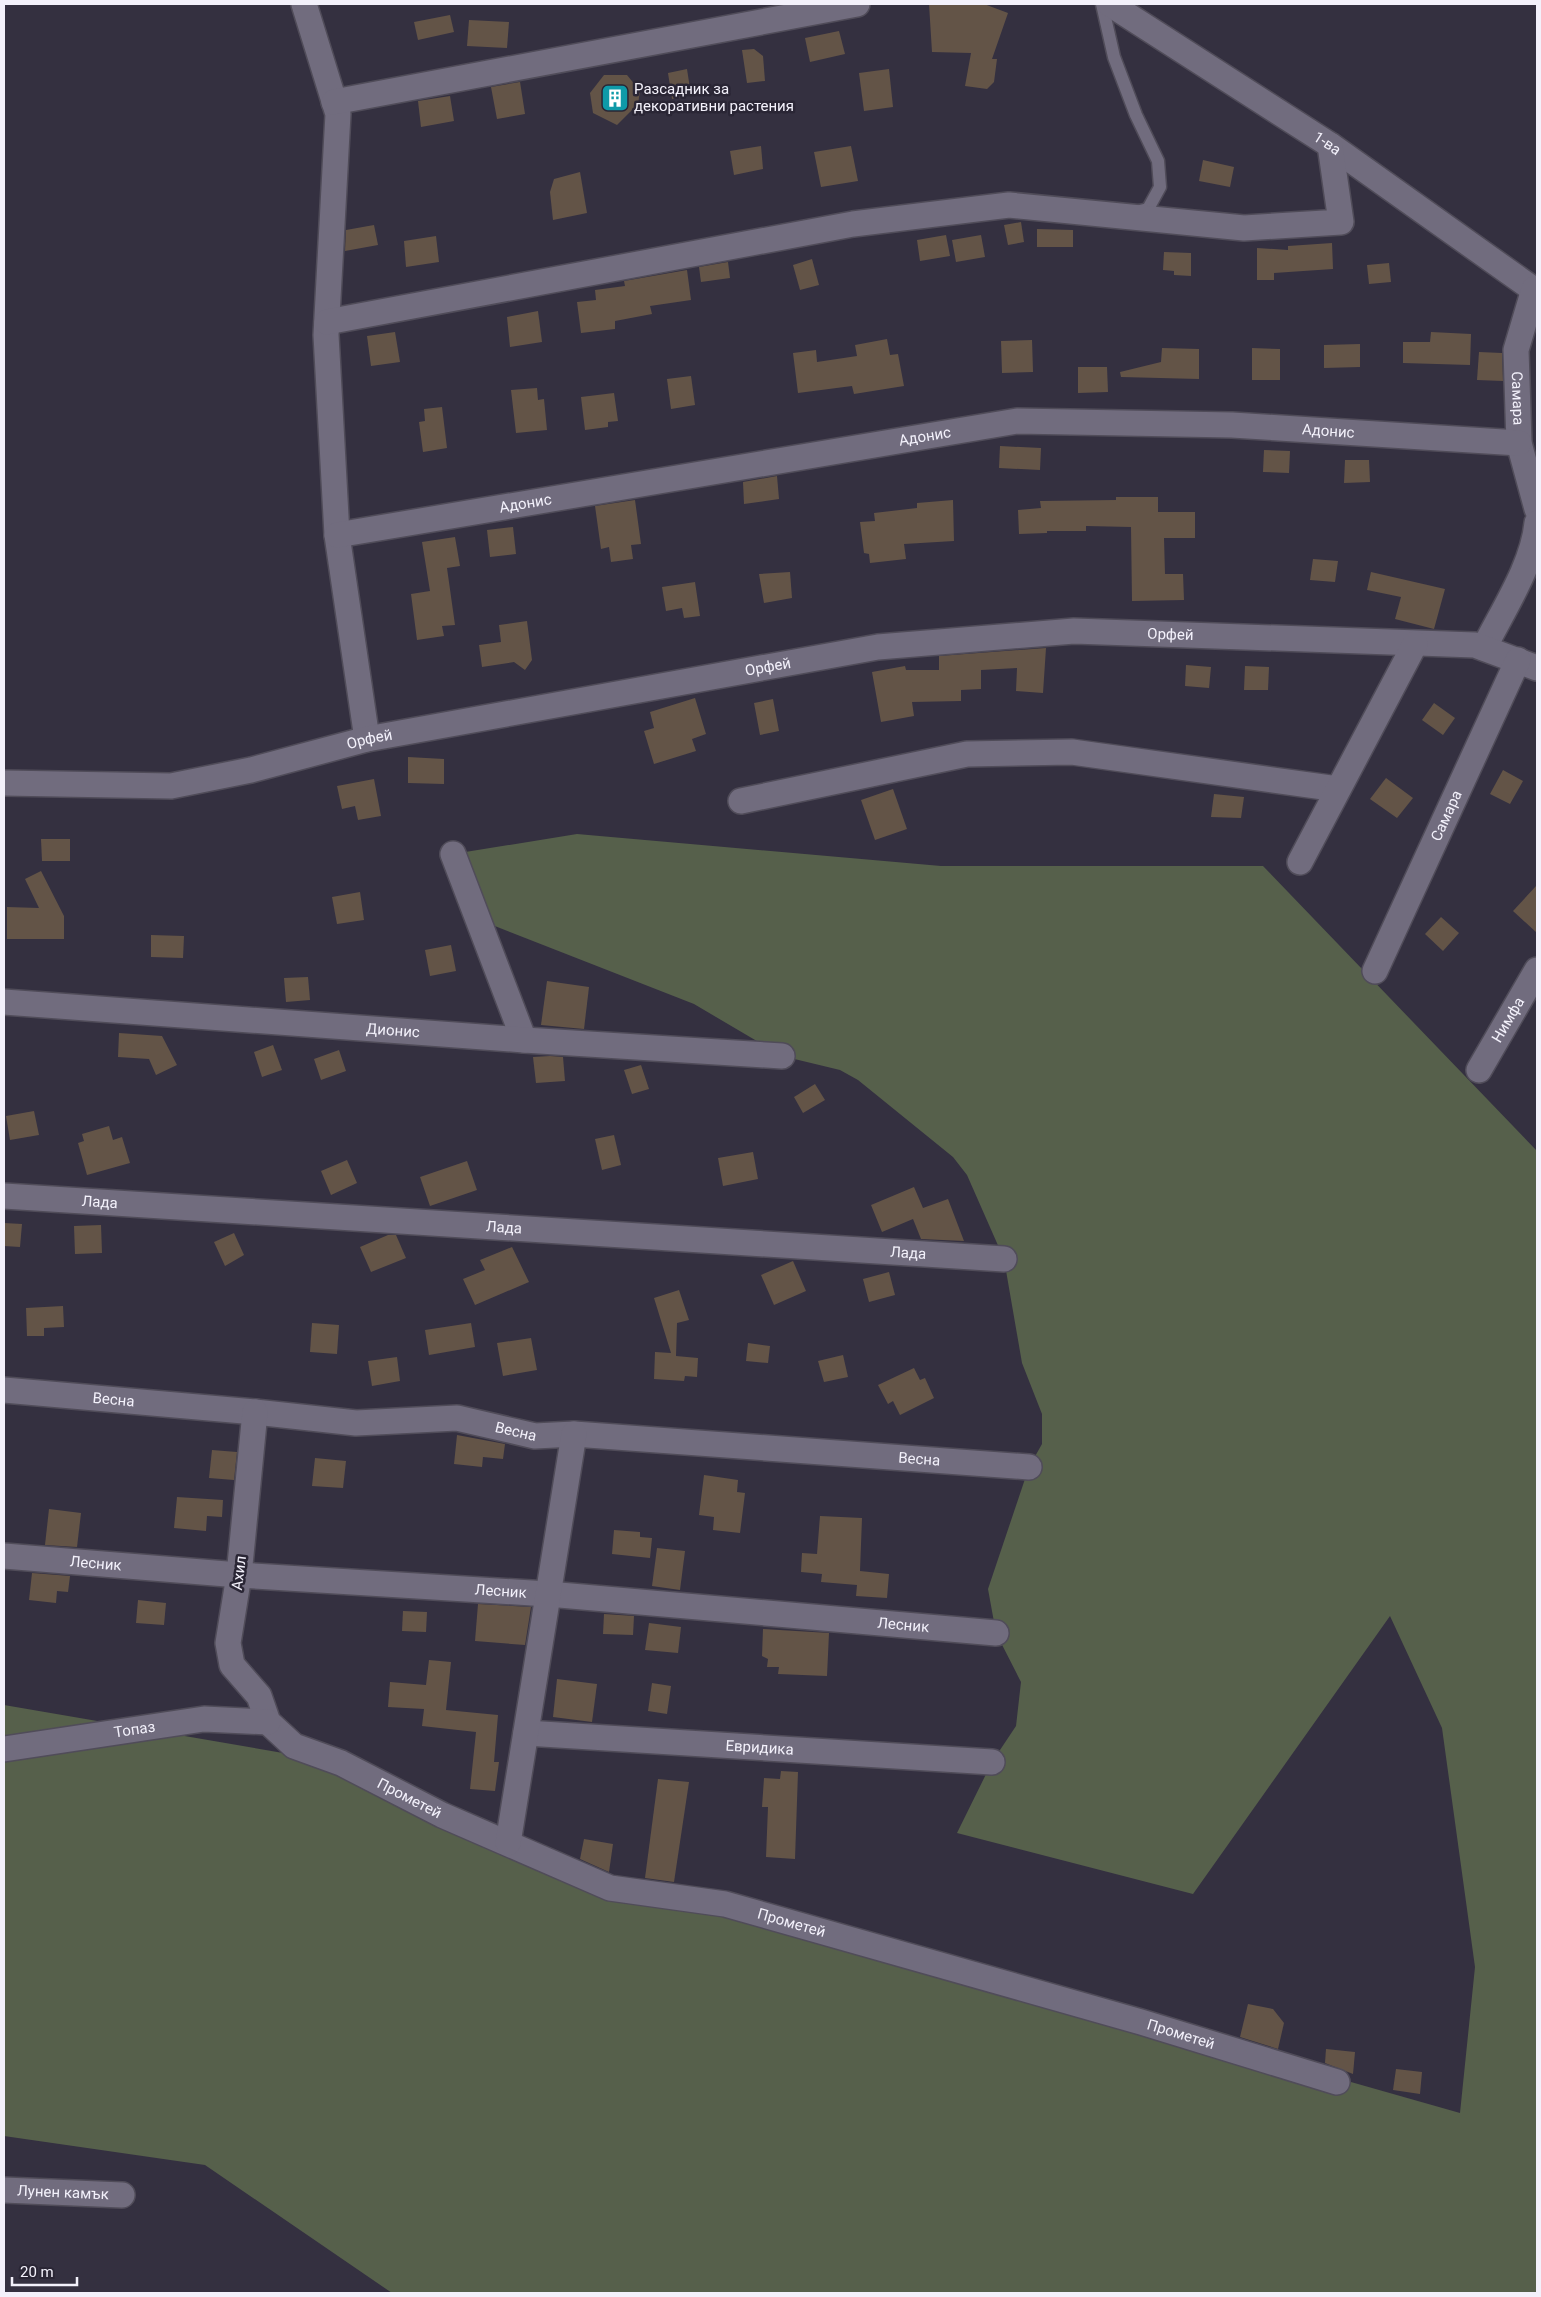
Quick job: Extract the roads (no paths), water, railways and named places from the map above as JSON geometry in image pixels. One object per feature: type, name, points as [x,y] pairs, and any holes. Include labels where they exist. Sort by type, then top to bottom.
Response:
[{"type":"street","points":[[304,4],[338,114],[327,322],[337,535],[367,739]]},
{"type":"street","points":[[334,102],[858,4]]},
{"type":"street","name":"1-ва","points":[[1110,4],[1330,146],[1536,290]]},
{"type":"street","points":[[327,322],[852,224],[1009,205],[1244,228],[1341,222],[1330,146]]},
{"type":"street","name":"Самара","points":[[1536,290],[1516,350],[1520,443],[1537,509]]},
{"type":"street","name":"Адонис","points":[[337,535],[1017,421],[1232,424],[1520,443]]},
{"type":"street","points":[[1484,648],[1528,559],[1536,537],[1537,523]]},
{"type":"street","name":"Орфей","points":[[4,783],[171,786],[251,770],[367,739],[878,646],[1074,632],[1474,645],[1527,664]]},
{"type":"street","points":[[1300,862],[1415,644]]},
{"type":"street","name":"Самара","points":[[1375,971],[1527,664]]},
{"type":"street","points":[[741,801],[968,754],[1063,752],[1338,789]]},
{"type":"street","points":[[453,854],[524,1040]]},
{"type":"street","name":"Нимфа","points":[[1479,1070],[1537,970]]},
{"type":"street","name":"Дионис","points":[[4,1002],[524,1040],[782,1056]]},
{"type":"street","name":"Лада","points":[[4,1196],[1004,1259]]},
{"type":"street","name":"Весна","points":[[4,1390],[254,1412],[356,1424],[457,1418],[534,1436],[574,1434],[1029,1467]]},
{"type":"street","name":"Ахил","points":[[254,1412],[240,1575],[228,1643],[232,1665],[259,1696],[268,1722]]},
{"type":"street","points":[[508,1843],[574,1434]]},
{"type":"street","name":"Лесник","points":[[4,1556],[240,1575],[548,1594],[996,1633]]},
{"type":"street","name":"Топаз","points":[[4,1749],[204,1719],[268,1722]]},
{"type":"street","name":"Прометей","points":[[268,1722],[294,1746],[341,1762],[442,1815],[610,1888],[725,1904],[1141,2022],[1337,2082]]},
{"type":"street","name":"Евридика","points":[[526,1733],[992,1762]]},
{"type":"street","name":"Лунен камък","points":[[4,2190],[122,2195]]},
{"type":"lane","points":[[1102,4],[1114,57],[1136,115],[1158,161],[1160,187],[1148,209],[1111,216]]},
{"type":"place","name":"Разсадник за декоративни растения","points":[[615,98]]}]
